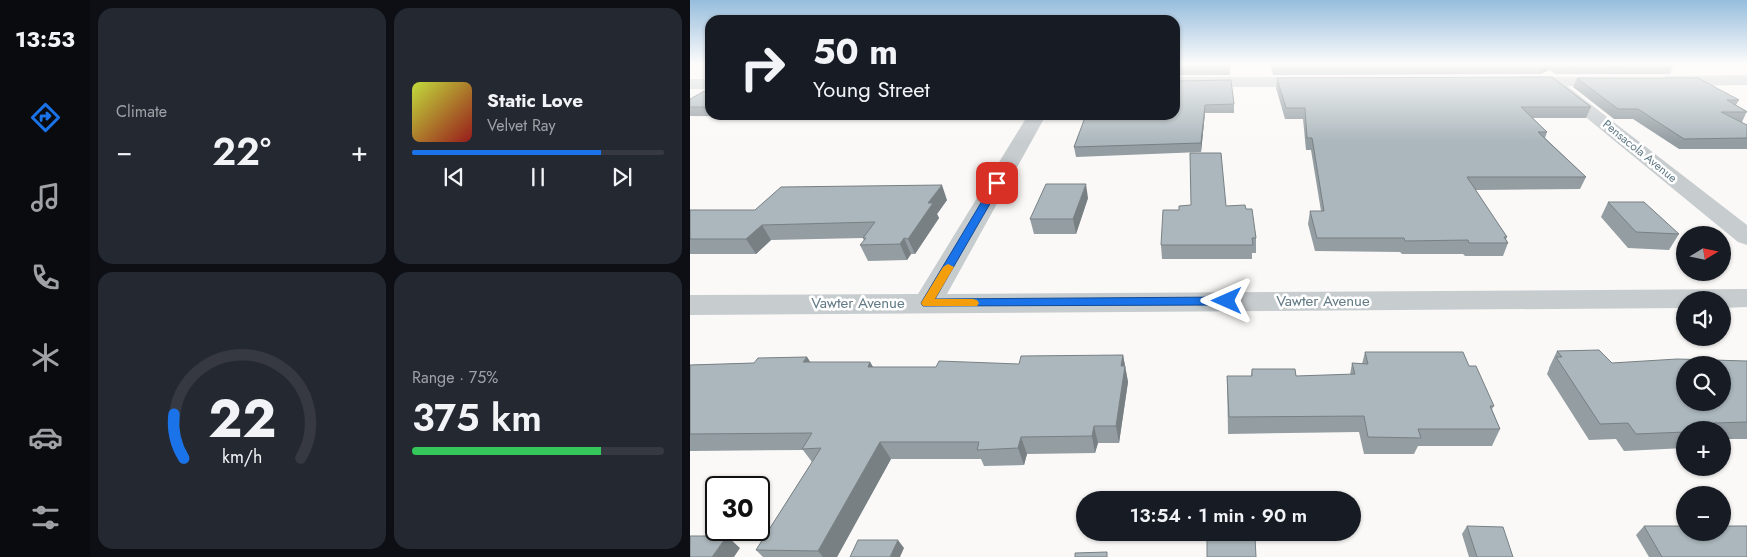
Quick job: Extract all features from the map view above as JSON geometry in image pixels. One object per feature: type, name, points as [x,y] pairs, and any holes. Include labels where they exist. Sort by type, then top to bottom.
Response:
[{"type":"street","name":"Pensacola Avenue","points":[[1563,90],[1747,237]]},
{"type":"street","points":[[927,303],[1034,120]]},
{"type":"street","name":"Vawter Avenue","points":[[690,305],[1747,298]]},
{"type":"building","points":[[1180,90],[1232,90],[1234,104],[1205,105],[1201,143],[1074,147],[1084,120],[1180,120]]},
{"type":"building","points":[[1281,90],[1569,90],[1591,107],[1521,107],[1547,132],[1538,132],[1586,177],[1467,177],[1507,237],[1504,237],[1508,243],[1469,243],[1468,240],[1405,241],[1404,238],[1317,238],[1310,211],[1324,211],[1312,138],[1307,138],[1305,108],[1286,108]]},
{"type":"building","points":[[1593,90],[1720,90],[1739,100],[1727,100],[1747,112],[1721,112],[1747,125],[1747,138],[1684,139],[1638,109],[1618,109]]},
{"type":"building","points":[[705,91],[705,107],[690,107],[690,99]]},
{"type":"building","points":[[1190,153],[1221,153],[1226,206],[1245,205],[1246,209],[1252,209],[1256,238],[1252,238],[1253,245],[1161,245],[1163,210],[1179,210],[1179,206],[1191,205]]},
{"type":"building","points":[[1046,184],[1086,184],[1073,219],[1030,219]]},
{"type":"building","points":[[942,185],[928,203],[933,203],[908,239],[904,238],[900,244],[860,245],[875,222],[762,225],[746,239],[690,239],[690,210],[755,210],[781,187]]},
{"type":"building","points":[[1608,202],[1644,202],[1676,231],[1676,234],[1636,232]]},
{"type":"building","points":[[1599,350],[1612,363],[1676,359],[1676,411],[1731,411],[1731,361],[1747,361],[1747,422],[1676,421],[1676,432],[1636,434],[1628,423],[1600,424],[1556,357],[1562,357],[1557,351]]},
{"type":"building","points":[[1365,352],[1463,352],[1469,366],[1476,366],[1494,406],[1490,406],[1500,429],[1418,429],[1421,438],[1368,437],[1364,416],[1229,417],[1227,376],[1252,376],[1252,369],[1295,369],[1296,376],[1355,374],[1352,363],[1368,364]]},
{"type":"building","points":[[1123,355],[1121,366],[1125,366],[1116,426],[1094,426],[1092,436],[1021,437],[1018,448],[977,450],[979,442],[880,442],[818,551],[756,550],[762,541],[770,541],[770,528],[821,448],[802,449],[812,433],[690,434],[690,365],[754,363],[758,358],[807,357],[803,362],[870,362],[868,367],[936,367],[939,361],[1019,364],[1021,356]]},
{"type":"building","points":[[1467,526],[1503,527],[1513,557],[1477,557]]},
{"type":"building","points":[[1644,526],[1676,526],[1676,541],[1731,541],[1731,526],[1747,526],[1747,557],[1662,557]]},
{"type":"building","points":[[690,536],[705,536],[705,541],[723,541],[712,557],[690,557]]},
{"type":"building","points":[[858,540],[898,540],[890,557],[850,557]]},
{"type":"building","points":[[1207,541],[1255,541],[1256,557],[1207,557]]},
{"type":"building","points":[[1107,552],[1107,557],[1075,557],[1075,553]]},
{"type":"slow traffic","points":[[948,267],[927,303],[973,303]]},
{"type":"route","points":[[997,183],[927,303],[1227,301]]}]
